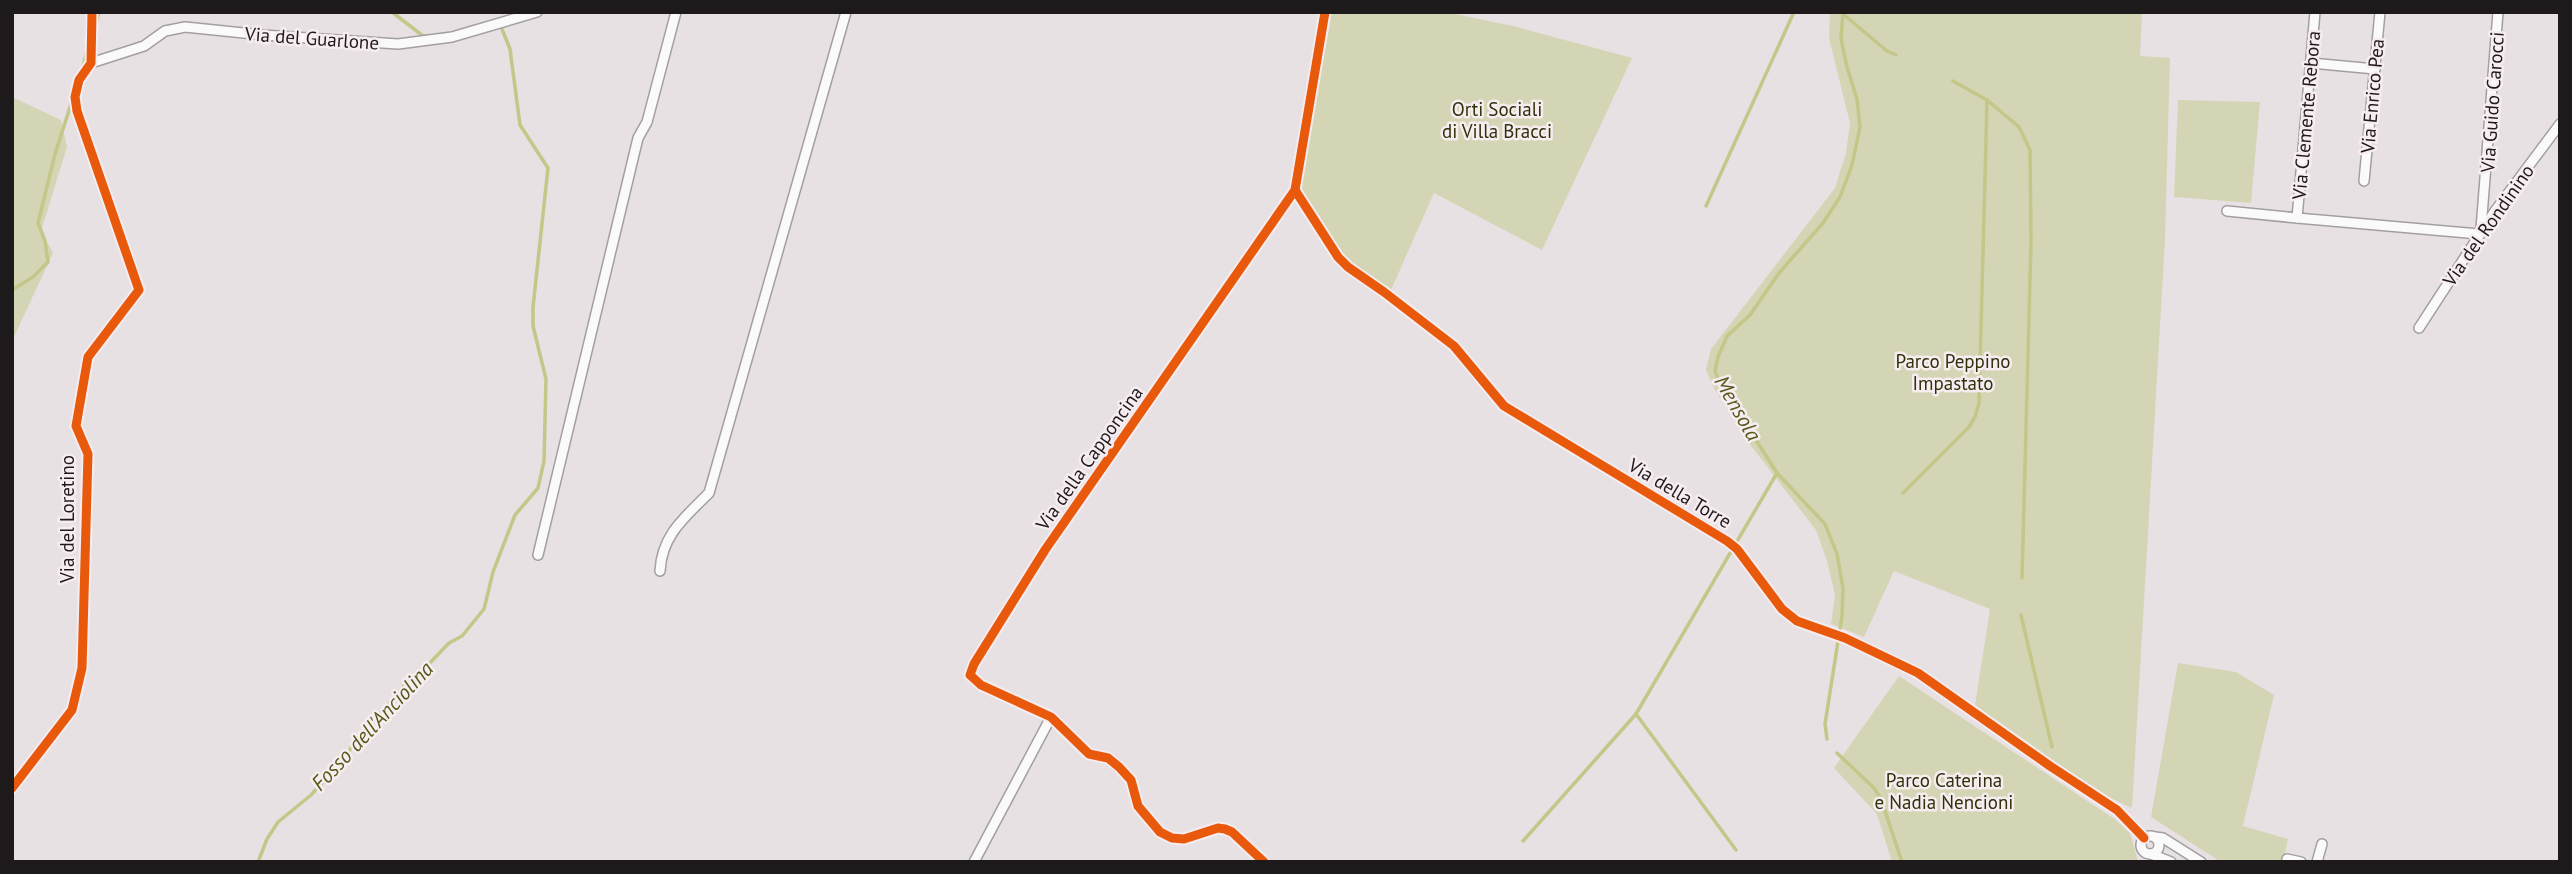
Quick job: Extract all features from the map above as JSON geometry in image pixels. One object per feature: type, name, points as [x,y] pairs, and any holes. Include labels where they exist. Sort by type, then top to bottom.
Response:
[{"type":"street","name":"Via del Loretino","points":[[12,788],[72,710],[82,668],[88,454],[76,426],[88,357],[139,290],[77,111],[75,97],[79,80],[91,63],[92,12]]},
{"type":"street","name":"Via del Guarlone","points":[[91,63],[144,46],[165,31],[185,27],[398,44],[452,37],[537,12]]},
{"type":"street","points":[[538,555],[638,138],[647,122],[676,12]]},
{"type":"street","points":[[660,571],[661,552],[677,525],[709,493],[846,12]]},
{"type":"street","points":[[1295,190],[1325,12]]},
{"type":"street","name":"Via Clemente Rebora","points":[[2297,218],[2315,12]]},
{"type":"street","name":"Via Enrico Pea","points":[[2364,181],[2380,12]]},
{"type":"street","name":"Via Guido Carocci","points":[[2479,234],[2483,212],[2498,12]]},
{"type":"street","points":[[2311,63],[2375,69]]},
{"type":"street","name":"Via del Rondinino","points":[[2418,328],[2479,234],[2560,124]]},
{"type":"street","name":"Via della Torre","points":[[1295,190],[1338,257],[1454,346],[1504,406],[1718,535],[1737,549],[1789,615],[1805,625],[1845,638],[1918,673],[2117,810],[2144,838]]},
{"type":"street","name":"Via della Capponcina","points":[[1051,717],[972,680],[970,675],[974,664],[1045,550],[1295,190]]},
{"type":"street","name":"Via Clemente Rebora","points":[[2227,211],[2479,234]]},
{"type":"street","points":[[974,862],[1051,717],[1089,754],[1108,758],[1119,766],[1130,780],[1138,806],[1160,832],[1172,838],[1184,839],[1218,828],[1225,829],[1232,832],[1264,862]]},
{"type":"street","points":[[2148,856],[2156,852],[2159,846],[2155,837]]},
{"type":"street","points":[[2171,862],[2148,856],[2142,847],[2144,838],[2163,838],[2201,862]]},
{"type":"street","points":[[2317,862],[2322,844]]},
{"type":"street","points":[[2287,859],[2301,862]]},
{"type":"green space","name":"Orti Sociali di Villa Bracci","points":[[1332,12],[1445,12],[1513,26],[1632,58],[1542,250],[1434,193],[1391,290],[1347,260],[1300,188]]},
{"type":"green space","name":"Parco Peppino Impastato","points":[[1830,12],[2142,12],[2140,56],[2170,58],[2165,240],[2132,808],[2099,793],[1975,705],[1990,609],[1894,571],[1864,637],[1831,624],[1835,595],[1816,530],[1752,447],[1714,388],[1706,370],[1711,349],[1835,188],[1846,153],[1850,123],[1829,38]]},
{"type":"green space","points":[[12,97],[61,120],[67,147],[41,231],[53,253],[12,341]]},
{"type":"green space","points":[[2178,100],[2260,102],[2251,203],[2174,197]]},
{"type":"green space","points":[[2178,663],[2236,672],[2274,695],[2243,826],[2288,839],[2283,862],[2221,862],[2151,817]]},
{"type":"green space","name":"Parco Caterina e Nadia Nencioni","points":[[1899,676],[2116,820],[2130,833],[2138,862],[1892,862],[1877,814],[1834,768]]},
{"type":"waterway","points":[[95,27],[99,12]]},
{"type":"waterway","name":"Fosso dell'Anciolina","points":[[392,12],[423,36],[429,36]]},
{"type":"waterway","points":[[1706,206],[1794,12]]},
{"type":"waterway","name":"Mensola","points":[[1827,739],[1825,724],[1842,616],[1843,588],[1837,554],[1825,524],[1777,473],[1720,384],[1715,371],[1727,336],[1750,315],[1779,273],[1823,223],[1840,197],[1852,165],[1860,127],[1857,99],[1841,39],[1843,12]]},
{"type":"waterway","points":[[1843,14],[1887,51],[1896,55]]},
{"type":"waterway","name":"Fosso dell'Anciolina","points":[[258,862],[267,839],[278,822],[311,795],[410,679],[449,643],[462,636],[484,609],[493,572],[515,515],[538,488],[544,461],[546,379],[533,326],[533,307],[548,168],[520,125],[510,49],[500,24]]},
{"type":"waterway","points":[[82,71],[87,51]]},
{"type":"waterway","points":[[1953,81],[1987,100],[2019,127],[2030,150],[2031,241],[2022,578]]},
{"type":"waterway","points":[[12,290],[33,277],[48,262],[45,241],[38,223],[55,154],[72,101]]},
{"type":"waterway","points":[[1903,493],[1969,427],[1979,403],[1987,102]]},
{"type":"waterway","points":[[1523,841],[1636,714],[1777,473]]},
{"type":"waterway","points":[[2021,615],[2052,747]]},
{"type":"waterway","points":[[1636,714],[1736,850]]},
{"type":"waterway","name":"Mensola","points":[[1837,753],[1874,788],[1881,799],[1902,862]]},
{"type":"cycle path","points":[[12,788],[72,710],[82,668],[88,454],[76,426],[88,357],[139,290],[77,111],[75,97],[79,80],[91,63],[92,12]]},
{"type":"cycle path","points":[[1264,862],[1232,832],[1225,829],[1218,828],[1184,839],[1172,838],[1160,832],[1138,806],[1131,780],[1119,767],[1108,758],[1089,754],[1051,717],[981,685],[970,675],[974,664],[1045,550],[1295,190],[1325,12]]},
{"type":"cycle path","points":[[1295,190],[1338,257],[1454,346],[1504,406],[1727,541],[1737,549],[1782,609],[1797,621],[1845,638],[1918,673],[2117,810],[2144,838]]}]
